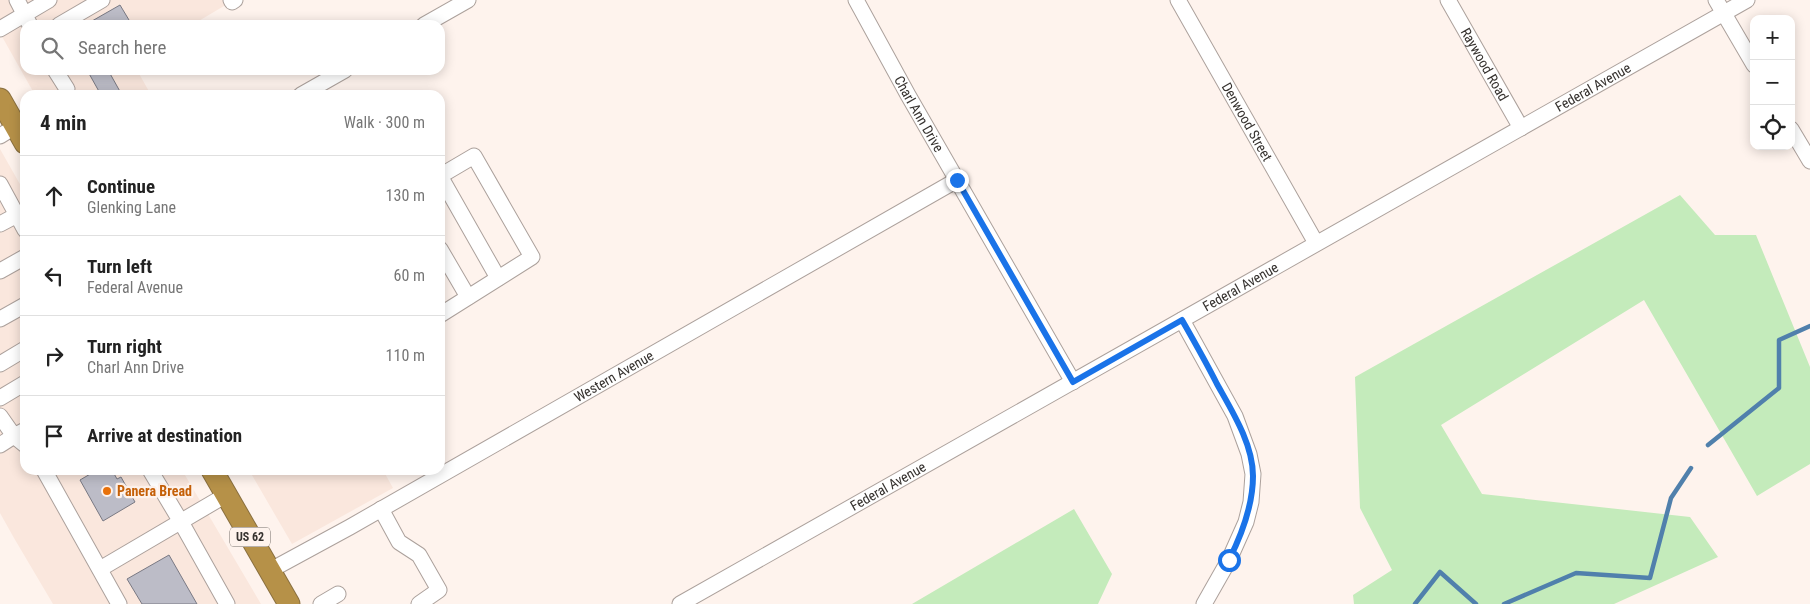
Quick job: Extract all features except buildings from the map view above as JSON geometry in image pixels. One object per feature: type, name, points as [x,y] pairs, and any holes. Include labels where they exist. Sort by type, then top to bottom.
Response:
[{"type":"highway","points":[[0,99],[13,135]]},
{"type":"highway","name":"US 62","points":[[215,475],[289,604]]},
{"type":"street","points":[[17,0],[27,20],[49,0]]},
{"type":"street","points":[[68,20],[102,0]]},
{"type":"street","points":[[433,20],[468,0]]},
{"type":"street","name":"Charl Ann Drive","points":[[856,0],[1073,382]]},
{"type":"street","name":"Denwood Street","points":[[1178,0],[1316,243]]},
{"type":"street","name":"Raywood Road","points":[[1448,0],[1521,128]]},
{"type":"street","name":"Federal Avenue","points":[[680,604],[1521,128],[1720,7],[1747,0]]},
{"type":"street","points":[[1720,7],[1751,60]]},
{"type":"street","points":[[0,29],[20,22]]},
{"type":"street","points":[[58,75],[67,90]]},
{"type":"street","points":[[310,90],[336,75]]},
{"type":"street","points":[[1795,136],[1810,161]]},
{"type":"street","points":[[445,173],[474,156],[532,257],[445,312]]},
{"type":"street","name":"Western Avenue","points":[[445,473],[957,180]]},
{"type":"street","points":[[0,184],[20,221]]},
{"type":"street","points":[[445,185],[498,278]]},
{"type":"street","points":[[0,224],[17,215]]},
{"type":"street","points":[[445,258],[468,297]]},
{"type":"street","points":[[0,271],[20,260]]},
{"type":"street","points":[[0,319],[20,308]]},
{"type":"street","points":[[1182,320],[1235,416],[1249,454],[1253,474],[1251,502],[1246,522],[1229,560],[1204,604]]},
{"type":"street","points":[[0,364],[20,352]]},
{"type":"street","points":[[0,398],[20,387]]},
{"type":"street","points":[[0,416],[20,436]]},
{"type":"street","points":[[0,445],[20,437]]},
{"type":"street","points":[[49,475],[119,604]]},
{"type":"street","points":[[153,475],[227,604]]},
{"type":"street","name":"Western Avenue","points":[[269,570],[441,475]]},
{"type":"street","points":[[100,569],[226,495]]},
{"type":"street","points":[[381,509],[399,542],[419,554],[439,590],[419,604]]},
{"type":"street","points":[[321,604],[338,594]]},
{"type":"shaded area","points":[[0,0],[234,0],[200,20],[20,20],[20,68],[0,33]]},
{"type":"shaded area","points":[[24,75],[140,75],[148,90],[32,90]]},
{"type":"shaded area","points":[[0,149],[20,184],[20,475],[185,475],[261,604],[53,604],[0,513]]},
{"type":"shaded area","points":[[252,475],[386,475],[393,488],[292,544]]},
{"type":"green space","points":[[1680,195],[1715,235],[1756,235],[1810,367],[1810,464],[1757,496],[1644,300],[1441,425],[1482,494],[1690,517],[1718,557],[1614,604],[1354,604],[1353,595],[1392,570],[1360,508],[1355,377]]},
{"type":"green space","points":[[1074,509],[1112,574],[1098,604],[912,604]]},
{"type":"waterway","points":[[1708,445],[1779,388],[1779,340],[1810,326]]},
{"type":"waterway","points":[[1504,604],[1576,573],[1650,578],[1671,498],[1691,468]]},
{"type":"waterway","points":[[1415,604],[1440,572],[1476,604]]},
{"type":"place","name":"Panera Bread","points":[[107,491]]},
{"type":"route","points":[[957,180],[1073,382],[1182,320],[1235,416],[1249,454],[1253,474],[1251,502],[1246,522],[1229,560]]}]
